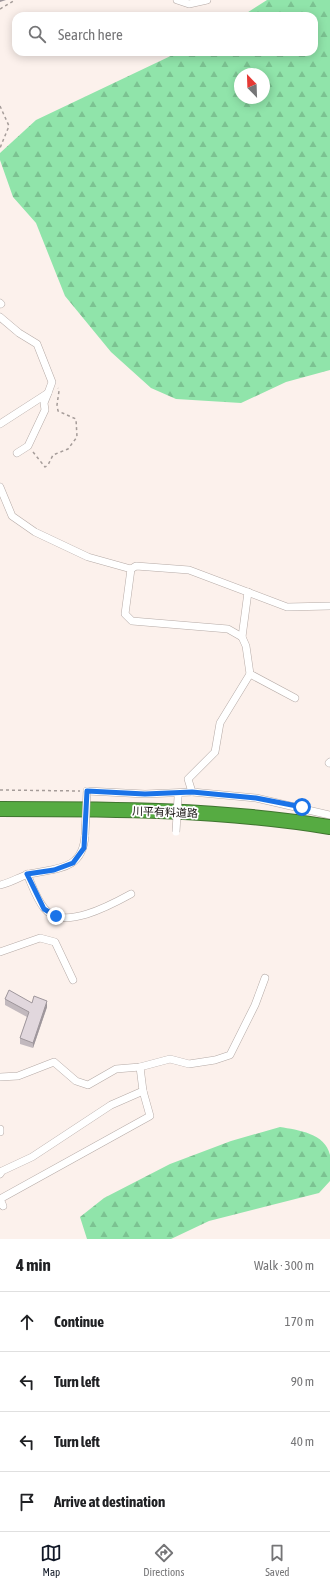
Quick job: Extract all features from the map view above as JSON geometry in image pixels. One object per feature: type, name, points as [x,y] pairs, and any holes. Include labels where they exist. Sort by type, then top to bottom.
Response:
[{"type":"highway","name":"川平有料道路","points":[[0,809],[196,813],[298,822],[330,827]]},
{"type":"highway","name":"川平有料道路","points":[[0,815],[71,814],[202,821],[330,834]]},
{"type":"street","points":[[177,0],[189,4],[207,0]]},
{"type":"street","points":[[0,317],[19,333],[37,344],[52,382],[44,403],[45,410],[28,446],[16,453]]},
{"type":"street","points":[[0,424],[48,393]]},
{"type":"street","points":[[0,487],[12,516],[34,532],[88,557],[131,569],[136,566],[189,570],[287,607],[330,606]]},
{"type":"street","points":[[131,569],[125,614],[132,621],[228,629],[242,638],[246,646],[250,674],[220,723],[215,752],[188,780],[192,792]]},
{"type":"street","points":[[242,638],[248,592]]},
{"type":"street","points":[[250,674],[295,698]]},
{"type":"street","points":[[0,885],[27,874],[54,870],[73,863],[84,848],[87,791],[145,794],[192,792],[256,798],[330,815]]},
{"type":"street","points":[[176,832],[178,797]]},
{"type":"street","points":[[27,874],[44,909],[56,916],[72,918],[107,907],[131,894]]},
{"type":"street","points":[[0,952],[40,938],[55,942],[73,980]]},
{"type":"street","points":[[0,1077],[18,1076],[54,1062],[76,1081],[88,1085],[116,1068],[140,1067],[170,1060],[189,1064],[215,1060],[230,1055],[255,1004],[265,978]]},
{"type":"street","points":[[3,1206],[0,1199],[150,1116],[143,1091],[140,1067]]},
{"type":"street","points":[[0,1174],[2,1171],[32,1157],[111,1105],[143,1091]]},
{"type":"path","points":[[0,9],[15,0]]},
{"type":"path","points":[[0,106],[9,126],[0,148]]},
{"type":"path","points":[[28,446],[45,467],[48,465],[53,455],[68,449],[77,437],[76,419],[58,411],[57,405],[60,391],[52,382]]},
{"type":"path","points":[[0,790],[70,791]]},
{"type":"green space","points":[[267,0],[330,0],[330,370],[286,382],[241,403],[176,399],[151,388],[111,352],[65,296],[36,223],[13,197],[0,160],[0,153],[36,120],[171,56],[318,56],[318,12],[248,12]]},
{"type":"green space","points":[[280,1127],[302,1131],[317,1137],[327,1148],[330,1155],[330,1181],[319,1193],[209,1221],[171,1239],[87,1239],[80,1217],[104,1198],[170,1164],[231,1141]]},
{"type":"building","points":[[9,990],[32,1003],[34,996],[47,1001],[33,1043],[20,1038],[29,1012],[5,999]]},
{"type":"route","points":[[56,916],[44,909],[27,874],[54,870],[73,863],[84,848],[87,791],[145,794],[192,792],[256,798],[302,807]]}]
